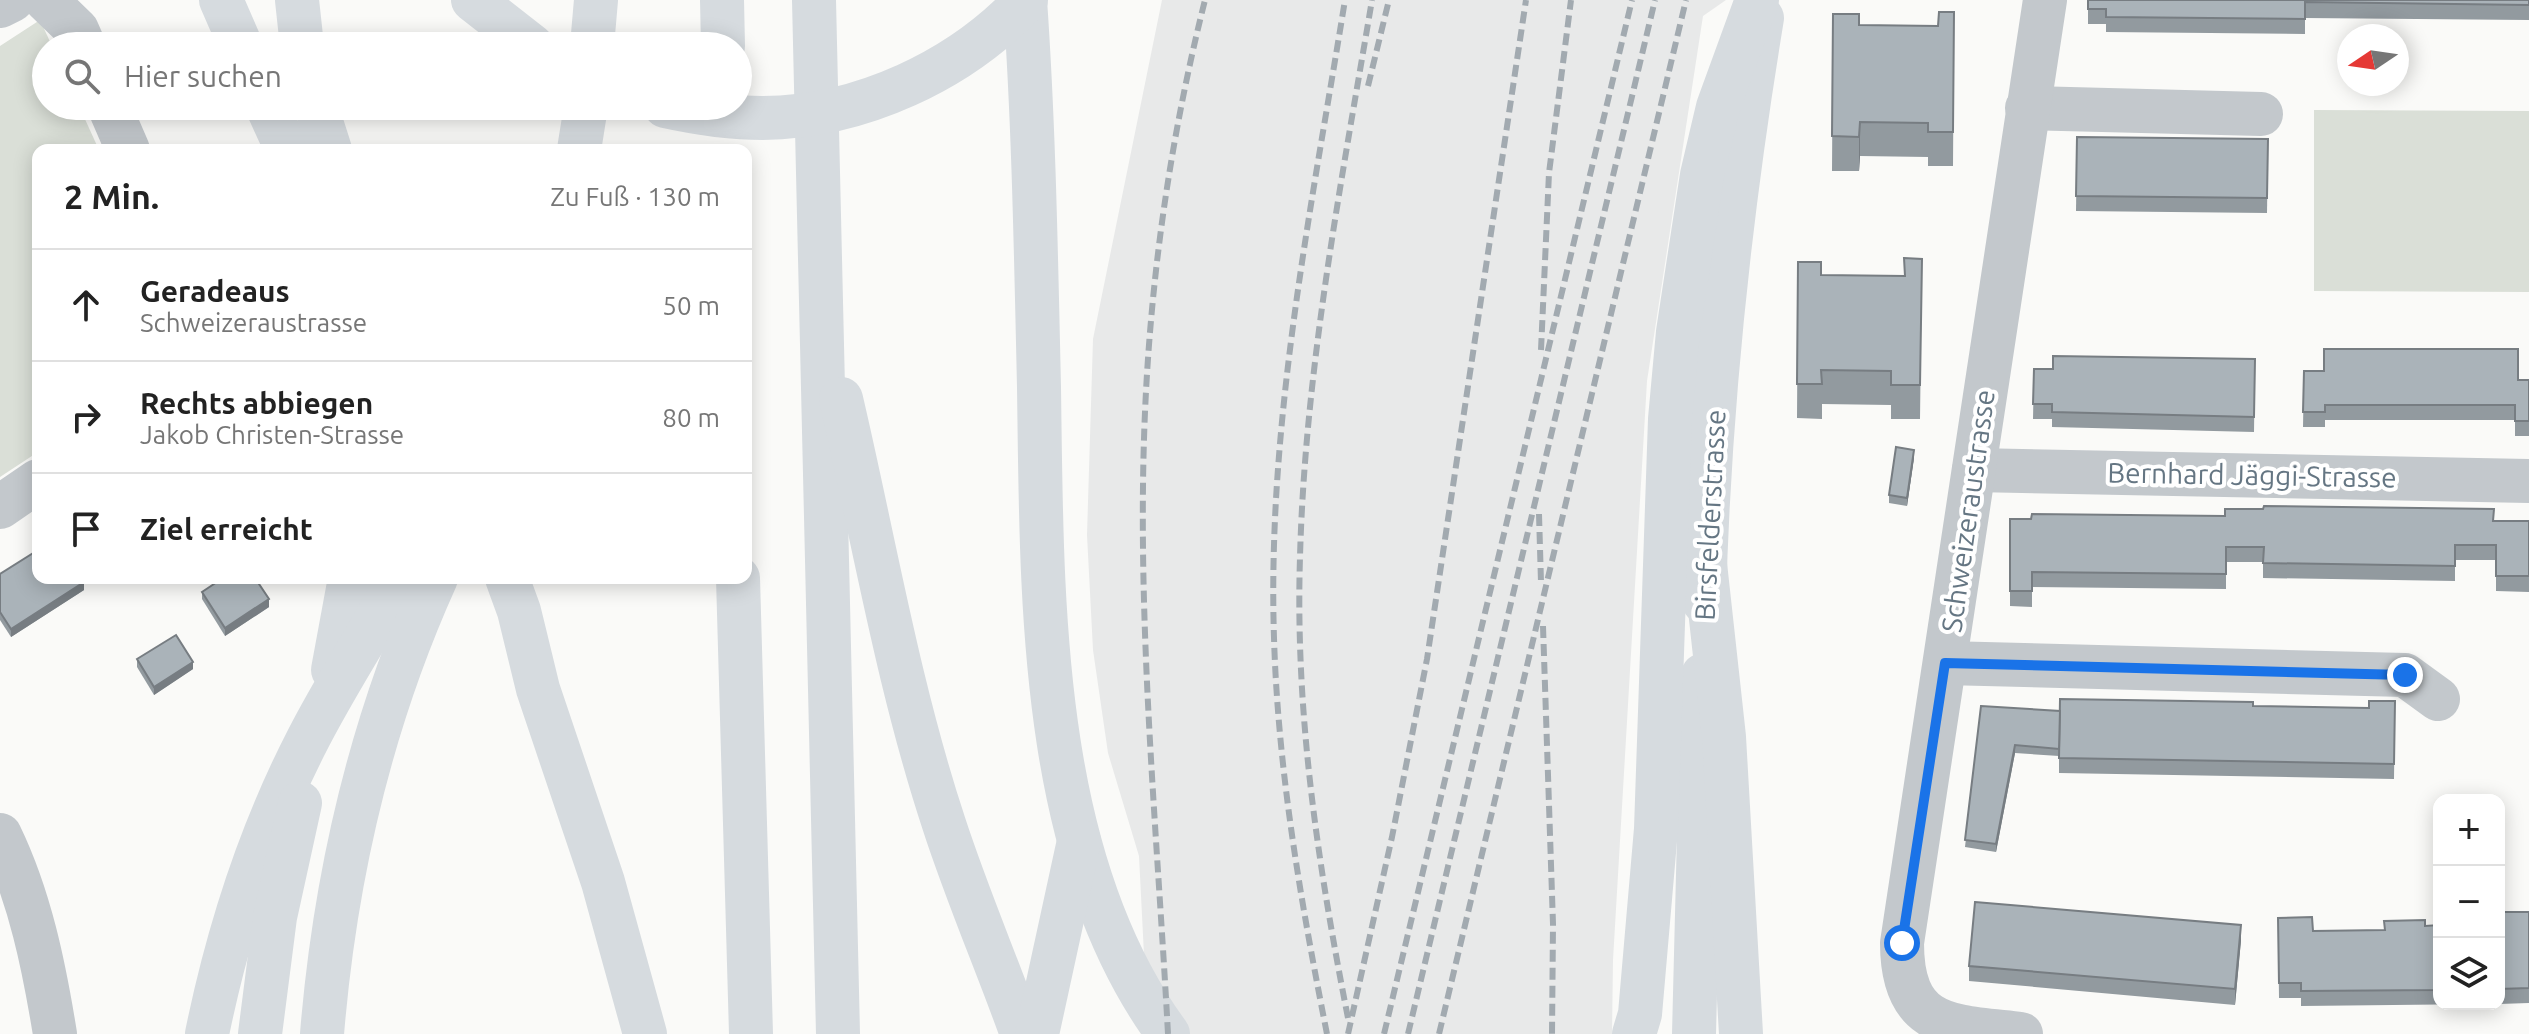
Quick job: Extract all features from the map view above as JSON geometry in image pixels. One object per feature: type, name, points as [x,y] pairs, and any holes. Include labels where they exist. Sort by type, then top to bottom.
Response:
[{"type":"main road","points":[[221,0],[235,32]]},
{"type":"main road","points":[[297,0],[300,32]]},
{"type":"main road","points":[[593,32],[596,0]]},
{"type":"main road","points":[[722,0],[723,32]]},
{"type":"main road","points":[[814,0],[838,1034]]},
{"type":"main road","points":[[752,118],[833,108],[893,91],[945,65],[972,47],[1025,0]]},
{"type":"main road","points":[[1025,0],[1035,196],[1045,614],[1060,745],[1079,840],[1098,900],[1125,966],[1141,996],[1168,1034]]},
{"type":"main road","points":[[1634,1034],[1640,1014],[1656,829],[1670,419],[1678,332],[1702,175],[1718,107],[1757,0]]},
{"type":"main road","name":"Birsfelderstrasse","points":[[1694,1034],[1705,564],[1713,428],[1740,153],[1765,0]]},
{"type":"main road","points":[[473,1],[514,32]]},
{"type":"main road","points":[[273,120],[284,144]]},
{"type":"main road","points":[[320,120],[328,144]]},
{"type":"main road","points":[[580,144],[584,120]]},
{"type":"main road","points":[[725,120],[726,144]]},
{"type":"main road","points":[[819,303],[908,697],[943,823],[1022,1034]]},
{"type":"main road","points":[[1705,564],[1724,737],[1741,1034]]},
{"type":"main road","points":[[207,1034],[226,948],[257,854],[308,738],[396,584]]},
{"type":"main road","points":[[322,1034],[347,847],[401,663],[434,584]]},
{"type":"main road","points":[[481,584],[503,632],[538,689]]},
{"type":"main road","points":[[509,584],[538,689],[603,882],[645,1034]]},
{"type":"main road","points":[[738,584],[751,1034]]},
{"type":"main road","points":[[260,1034],[268,962],[284,871],[330,682],[349,588]]},
{"type":"main road","points":[[1037,1034],[1079,840]]},
{"type":"street","points":[[0,6],[12,0]]},
{"type":"street","points":[[46,0],[78,32]]},
{"type":"street","name":"Schweizeraustrasse","points":[[2021,1034],[1948,1025],[1923,1010],[1907,988],[1902,969],[1902,943],[2045,0]]},
{"type":"street","points":[[2027,108],[2261,114]]},
{"type":"street","points":[[115,120],[125,144]]},
{"type":"street","name":"Bernhard Jäggi-Strasse","points":[[1974,470],[2529,481]]},
{"type":"street","points":[[0,507],[32,485]]},
{"type":"street","points":[[1945,663],[2405,675],[2438,699]]},
{"type":"street","points":[[0,835],[17,869],[30,913],[55,1034]]},
{"type":"shaded area","points":[[1162,0],[1726,0],[1703,16],[1647,381],[1613,960],[1612,1034],[1148,1034],[1139,856],[1108,753],[1093,650],[1087,535],[1093,339]]},
{"type":"shaded area","points":[[40,20],[46,32],[32,32],[32,120],[85,120],[96,144],[32,144],[32,456],[0,477],[0,46]]},
{"type":"shaded area","points":[[2314,110],[2529,111],[2529,292],[2314,291]]},
{"type":"building","points":[[2088,0],[2529,0],[2529,5],[2305,2],[2305,19],[2106,17],[2106,9],[2088,9]]},
{"type":"building","points":[[1939,12],[1954,12],[1953,132],[1928,132],[1928,123],[1860,122],[1859,137],[1832,136],[1833,14],[1859,14],[1859,25],[1938,26]]},
{"type":"building","points":[[2077,137],[2268,139],[2267,198],[2076,196]]},
{"type":"building","points":[[1904,258],[1922,259],[1920,385],[1891,385],[1891,371],[1821,370],[1822,384],[1797,384],[1798,262],[1821,262],[1821,275],[1905,276]]},
{"type":"building","points":[[2324,349],[2518,349],[2518,380],[2529,380],[2529,421],[2515,421],[2515,405],[2325,405],[2325,412],[2303,412],[2304,371],[2324,371]]},
{"type":"building","points":[[2053,356],[2255,359],[2254,417],[2052,412],[2052,404],[2033,404],[2034,369],[2053,369]]},
{"type":"building","points":[[1896,447],[1914,450],[1907,498],[1889,495]]},
{"type":"building","points":[[2264,506],[2494,509],[2493,521],[2529,521],[2529,576],[2496,576],[2496,545],[2455,545],[2455,566],[2263,563],[2264,547],[2226,547],[2226,574],[2032,572],[2032,591],[2010,591],[2010,519],[2031,519],[2032,514],[2225,516],[2225,509],[2263,509]]},
{"type":"building","points":[[32,554],[32,584],[81,584],[11,629],[0,612],[0,574]]},
{"type":"building","points":[[214,584],[259,584],[269,599],[225,628],[202,592]]},
{"type":"building","points":[[176,635],[193,662],[154,687],[137,659]]},
{"type":"building","points":[[2060,699],[2253,702],[2253,706],[2369,708],[2369,701],[2395,701],[2394,764],[2059,758]]},
{"type":"building","points":[[1981,706],[2060,711],[2059,749],[2015,745],[1996,844],[1965,840]]},
{"type":"building","points":[[1975,902],[2241,925],[2235,989],[1969,966]]},
{"type":"building","points":[[2505,912],[2529,912],[2529,988],[2505,989]]},
{"type":"building","points":[[2312,917],[2313,931],[2385,930],[2384,921],[2425,920],[2425,926],[2433,925],[2433,990],[2301,991],[2301,983],[2279,983],[2278,918]]},
{"type":"railway","points":[[1168,1034],[1145,645],[1145,412],[1152,308],[1164,204],[1182,102],[1205,0]]},
{"type":"railway","points":[[1327,1034],[1300,886],[1280,738],[1274,638],[1274,558],[1277,478],[1294,318],[1345,0]]},
{"type":"railway","points":[[1348,1018],[1327,904],[1311,789],[1301,673],[1300,557],[1309,417],[1326,277],[1372,0]]},
{"type":"railway","points":[[1368,86],[1389,0]]},
{"type":"railway","points":[[1348,1034],[1392,837],[1427,659],[1526,0]]},
{"type":"railway","points":[[1541,350],[1549,173],[1571,0]]},
{"type":"railway","points":[[1384,1034],[1632,0]]},
{"type":"railway","points":[[1408,1034],[1655,0]]},
{"type":"railway","points":[[1439,1034],[1686,0]]},
{"type":"railway","points":[[1539,514],[1541,582]]},
{"type":"railway","points":[[1543,626],[1553,924],[1552,1034]]},
{"type":"route","points":[[1902,943],[1945,663],[2405,675]]}]
